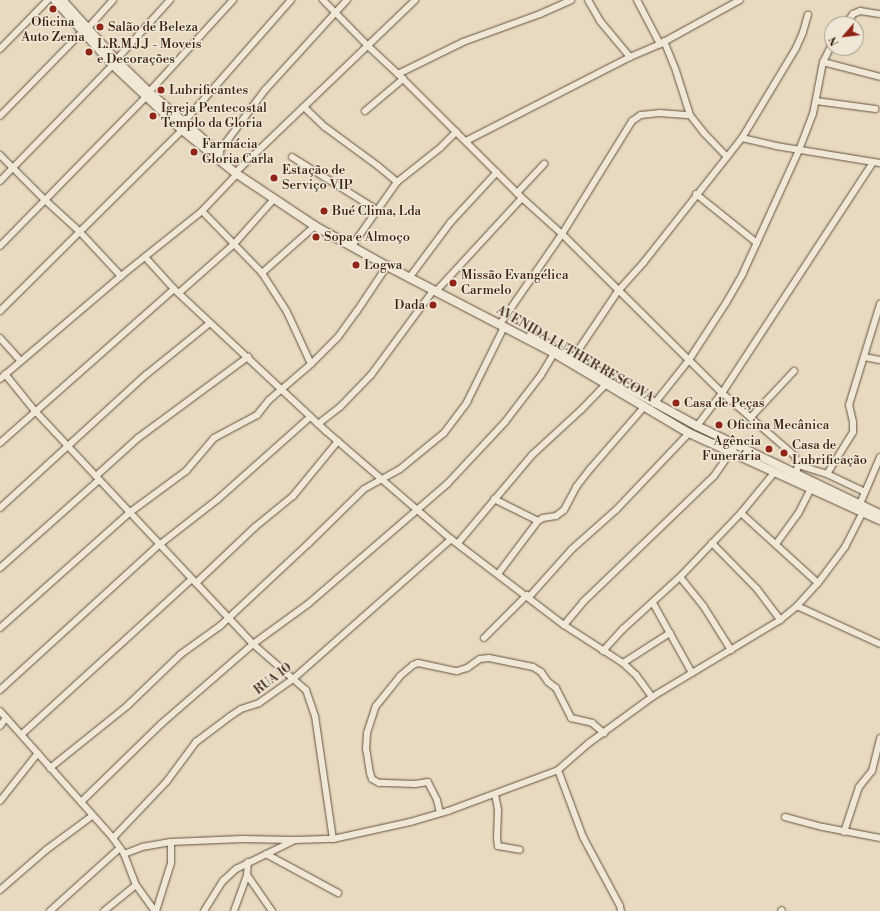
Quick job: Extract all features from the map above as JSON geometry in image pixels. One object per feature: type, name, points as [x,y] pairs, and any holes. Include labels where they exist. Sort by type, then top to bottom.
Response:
[{"type":"main road","name":"AVENIDA LUTHER RESCOVA","points":[[55,0],[114,63],[147,95],[182,126],[273,200],[315,226],[387,266],[574,358],[654,404],[697,426],[736,445],[797,469],[880,514]]},
{"type":"main road","name":"AVENIDA LUTHER RESCOVA","points":[[62,0],[85,31]]},
{"type":"main road","name":"AVENIDA LUTHER RESCOVA","points":[[182,126],[218,153],[238,172],[354,243],[412,274],[436,289]]},
{"type":"main road","name":"AVENIDA LUTHER RESCOVA","points":[[503,324],[607,383],[644,407],[689,433],[880,520]]},
{"type":"street","points":[[0,50],[48,0]]},
{"type":"street","points":[[0,116],[85,31],[113,0]]},
{"type":"street","points":[[0,181],[114,63],[170,0]]},
{"type":"street","points":[[0,246],[147,95],[233,0]]},
{"type":"street","points":[[0,311],[182,126],[291,0]]},
{"type":"street","points":[[323,0],[522,198],[562,234],[722,393],[795,456],[797,469],[827,474],[865,492]]},
{"type":"street","points":[[218,153],[265,90],[347,0]]},
{"type":"street","points":[[333,839],[315,716],[306,690],[253,644],[2,377],[121,276],[202,211],[238,172],[415,0]]},
{"type":"street","points":[[398,74],[463,42],[540,14],[571,0]]},
{"type":"street","points":[[588,0],[600,21],[630,56]]},
{"type":"street","points":[[636,0],[662,42],[676,72],[690,115],[704,133],[727,157]]},
{"type":"street","points":[[466,141],[630,56],[662,42],[740,0]]},
{"type":"street","points":[[852,16],[860,10],[880,14]]},
{"type":"street","points":[[574,358],[618,291],[644,262],[696,194],[742,138],[796,48],[808,15]]},
{"type":"street","points":[[654,404],[689,360],[737,286],[799,150],[816,101],[823,62],[826,56]]},
{"type":"street","points":[[823,62],[880,78]]},
{"type":"street","points":[[365,111],[403,79]]},
{"type":"street","points":[[816,101],[875,109]]},
{"type":"street","points":[[304,107],[325,127],[398,182]]},
{"type":"street","points":[[50,768],[132,701],[181,654],[220,626],[308,544],[364,489],[383,480],[400,469],[436,440],[453,422],[467,402],[503,324],[562,234],[632,121],[640,115],[659,113],[690,115]]},
{"type":"street","points":[[354,243],[398,182],[440,148],[456,132]]},
{"type":"street","points":[[697,426],[722,393],[877,163],[799,150],[742,138]]},
{"type":"street","points":[[0,155],[45,200],[79,231],[121,276]]},
{"type":"street","points":[[292,157],[377,210]]},
{"type":"street","points":[[517,193],[544,164]]},
{"type":"street","points":[[412,274],[450,223],[497,172]]},
{"type":"street","points":[[696,194],[757,243]]},
{"type":"street","points":[[318,424],[340,407],[371,375],[436,289],[522,198]]},
{"type":"street","points":[[0,443],[35,411],[234,244],[273,200]]},
{"type":"street","points":[[202,211],[262,273],[287,312],[311,364]]},
{"type":"street","points":[[262,273],[315,226]]},
{"type":"street","points":[[145,257],[210,323],[318,424],[458,544],[564,625],[623,663],[636,676],[652,697]]},
{"type":"street","points":[[0,628],[130,513],[186,470],[214,438],[253,419],[264,405],[311,364],[338,337],[387,266]]},
{"type":"street","points":[[827,474],[853,432],[854,427],[849,405],[880,304]]},
{"type":"street","points":[[0,508],[147,374],[210,323]]},
{"type":"street","points":[[0,338],[21,360]]},
{"type":"street","points":[[81,802],[161,724],[253,644],[308,604],[418,510],[464,467],[505,422],[541,375],[554,353]]},
{"type":"street","points":[[0,568],[138,438],[248,357]]},
{"type":"street","points":[[864,357],[880,360]]},
{"type":"street","points":[[751,417],[794,371]]},
{"type":"street","points":[[458,544],[532,455],[581,410],[607,383]]},
{"type":"street","points":[[498,574],[538,521],[544,518],[556,516],[564,510],[576,487],[644,407]]},
{"type":"street","points":[[0,690],[159,545],[218,499],[310,417]]},
{"type":"street","points":[[484,638],[528,596],[572,549],[616,510],[689,433]]},
{"type":"street","points":[[22,734],[255,527],[293,496],[338,441]]},
{"type":"street","points":[[564,625],[583,602],[714,476],[736,445]]},
{"type":"street","points":[[860,504],[880,457]]},
{"type":"street","points":[[603,651],[623,629],[680,577],[741,513],[774,473]]},
{"type":"street","points":[[776,544],[798,514],[811,489]]},
{"type":"street","points":[[494,499],[538,521]]},
{"type":"street","points":[[124,854],[142,847],[171,842],[250,839],[333,839],[410,822],[440,813],[558,770],[652,697],[780,620],[797,606],[818,583],[845,547],[863,512]]},
{"type":"street","points":[[741,513],[818,583]]},
{"type":"street","name":"RUA 10","points":[[113,838],[167,780],[196,742],[228,717],[241,709],[259,703],[293,679],[451,538]]},
{"type":"street","points":[[712,543],[757,589],[780,620]]},
{"type":"street","points":[[680,577],[704,607],[731,650]]},
{"type":"street","points":[[653,603],[692,673]]},
{"type":"street","points":[[797,606],[880,644]]},
{"type":"street","points":[[623,663],[670,632]]},
{"type":"street","points":[[440,813],[437,800],[428,782],[415,784],[379,783],[372,779],[370,773],[366,749],[367,733],[376,706],[400,676],[413,665],[418,663],[457,671],[467,668],[480,659],[489,658],[533,667],[541,672],[548,682],[556,688],[571,718],[592,723],[604,733]]},
{"type":"street","points":[[0,711],[113,838],[124,854],[136,885],[156,911]]},
{"type":"street","points":[[0,726],[6,718]]},
{"type":"street","points":[[844,832],[859,787],[872,771],[880,738]]},
{"type":"street","points":[[0,801],[38,753]]},
{"type":"street","points":[[558,770],[583,837],[615,895],[621,911]]},
{"type":"street","points":[[495,794],[498,810],[498,846],[520,850]]},
{"type":"street","points":[[0,890],[46,850],[92,816]]},
{"type":"street","points":[[785,817],[844,832],[880,838]]},
{"type":"street","points":[[204,911],[223,881],[236,869],[296,840]]},
{"type":"street","points":[[156,911],[171,863],[171,842]]},
{"type":"street","points":[[50,911],[120,848]]},
{"type":"street","points":[[266,854],[338,893]]},
{"type":"street","points":[[234,911],[247,875],[248,862]]},
{"type":"street","points":[[247,875],[272,911]]},
{"type":"street","points":[[104,911],[136,885]]},
{"type":"place","name":"Oficina Auto Zema","points":[[53,9]]},
{"type":"place","name":"Salão de Beleza","points":[[100,27]]},
{"type":"place","name":"L.R.M.J.J - Moveis e Decorações","points":[[89,52]]},
{"type":"place","name":"Lubrificantes","points":[[161,90]]},
{"type":"place","name":"Igreja Pentecostal Templo da Gloria","points":[[153,116]]},
{"type":"place","name":"Farmácia Gloria Carla","points":[[194,152]]},
{"type":"place","name":"Estação de Serviço VIP","points":[[274,178]]},
{"type":"place","name":"Bué Clima, Lda","points":[[324,211]]},
{"type":"place","name":"Sopa e Almoço","points":[[316,237]]},
{"type":"place","name":"Logwa","points":[[356,265]]},
{"type":"place","name":"Missão Evangélica Carmelo","points":[[453,283]]},
{"type":"place","name":"Dada","points":[[433,305]]},
{"type":"place","name":"Casa de Peças","points":[[676,403]]},
{"type":"place","name":"Oficina Mecânica","points":[[719,425]]},
{"type":"place","name":"Agência Funerária","points":[[769,449]]},
{"type":"place","name":"Casa de Lubrificação","points":[[784,453]]}]
